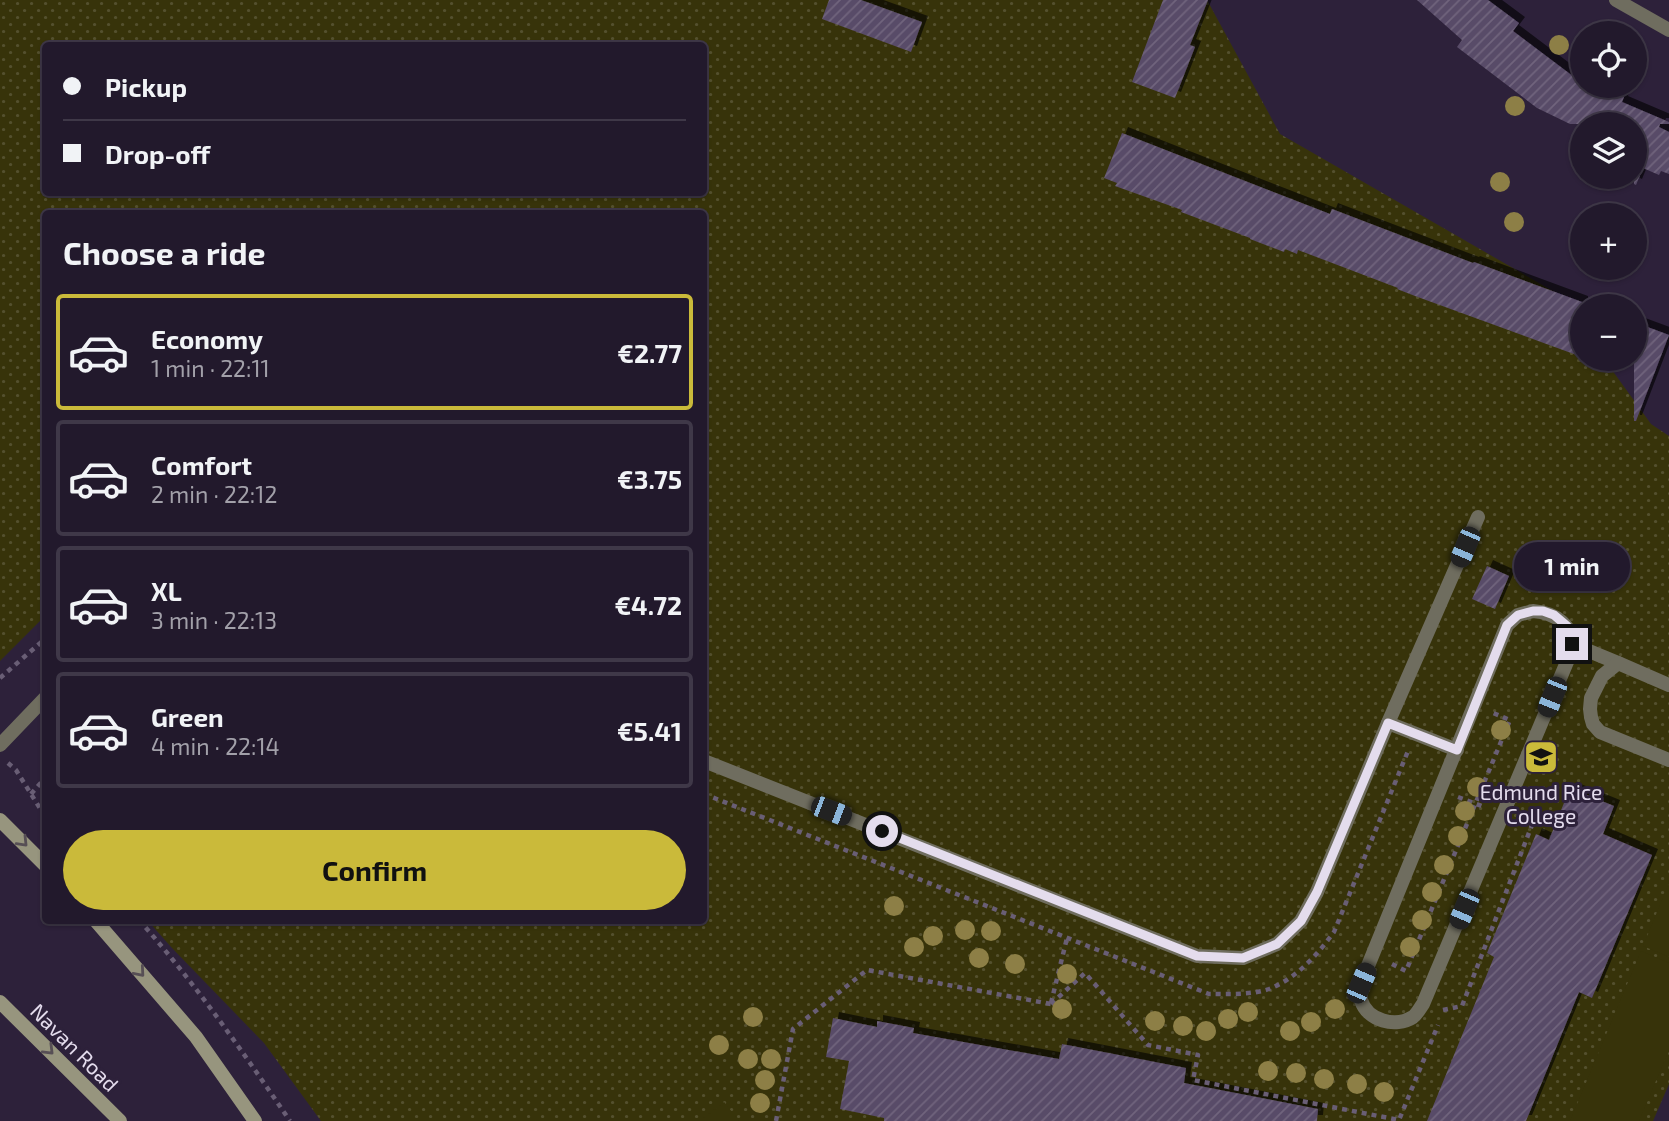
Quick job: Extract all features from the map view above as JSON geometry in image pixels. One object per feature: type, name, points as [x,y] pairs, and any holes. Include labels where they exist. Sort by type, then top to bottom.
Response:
[{"type":"main road","points":[[0,820],[42,862]]},
{"type":"main road","points":[[98,924],[196,1037],[255,1121]]},
{"type":"main road","name":"Navan Road","points":[[0,1002],[120,1121]]},
{"type":"street","points":[[1616,0],[1669,30]]},
{"type":"street","points":[[707,762],[1197,956],[1243,958],[1277,944],[1301,921],[1317,892],[1478,517]]},
{"type":"street","points":[[1533,611],[1554,615],[1567,626],[1572,650],[1423,1004],[1413,1016],[1397,1023],[1381,1020],[1369,1013],[1361,1000],[1361,983],[1475,705],[1507,625],[1518,615],[1533,611]]},
{"type":"street","points":[[1572,644],[1669,685]]},
{"type":"street","points":[[1618,663],[1602,676],[1591,698],[1593,724],[1600,732],[1669,760]]},
{"type":"street","points":[[0,745],[42,701]]},
{"type":"street","points":[[1388,723],[1457,750]]},
{"type":"path","points":[[0,678],[42,641]]},
{"type":"path","points":[[1373,954],[1406,971],[1510,720],[1475,705]]},
{"type":"path","points":[[707,795],[1209,994],[1234,994],[1268,989],[1294,975],[1315,957],[1334,932],[1415,734]]},
{"type":"path","points":[[0,755],[16,770],[41,811],[35,818]]},
{"type":"path","points":[[31,794],[42,782]]},
{"type":"path","points":[[143,924],[234,1038],[290,1121]]},
{"type":"path","points":[[776,1121],[793,1029],[867,970],[1051,1004],[1067,938]]},
{"type":"shaded area","points":[[0,0],[1207,0],[1280,134],[1558,294],[1570,311],[1570,371],[1613,371],[1651,424],[1669,436],[1669,1084],[1653,1121],[321,1121],[264,1043],[151,924],[707,924],[707,210],[42,210],[42,619],[0,661]]},
{"type":"shaded area","points":[[1669,883],[1669,957],[1643,946]]},
{"type":"shaded area","points":[[1641,951],[1669,963],[1669,1050],[1639,1121],[1570,1121]]},
{"type":"shaded area","points":[[724,1102],[739,1121],[700,1121]]},
{"type":"building","points":[[829,0],[861,0],[922,22],[911,52],[822,19]]},
{"type":"building","points":[[1163,0],[1208,0],[1190,45],[1195,47],[1175,98],[1132,82]]},
{"type":"building","points":[[1417,0],[1488,0],[1519,23],[1513,31],[1570,74],[1570,98],[1624,98],[1622,102],[1646,112],[1570,112],[1570,124],[1537,108],[1457,47],[1462,40]]},
{"type":"building","points":[[1647,113],[1669,122],[1660,124],[1659,127],[1669,132],[1669,174],[1661,171],[1659,175],[1647,170]]},
{"type":"building","points":[[1122,133],[1330,214],[1332,209],[1570,298],[1570,353],[1298,250],[1297,254],[1285,249],[1284,252],[1115,186],[1117,183],[1104,178]]},
{"type":"building","points":[[1647,327],[1669,335],[1634,421],[1634,371],[1647,371]]},
{"type":"building","points":[[1487,566],[1509,576],[1495,609],[1472,599]]},
{"type":"building","points":[[1570,788],[1614,806],[1603,834],[1652,855],[1592,998],[1579,992],[1526,1121],[1427,1121],[1494,957],[1487,953],[1536,834],[1549,840]]},
{"type":"building","points":[[833,1018],[877,1027],[877,1021],[914,1028],[913,1033],[1059,1059],[1062,1044],[1186,1068],[1184,1083],[1318,1109],[1317,1121],[884,1121],[884,1118],[840,1109],[849,1061],[826,1057]]},
{"type":"place","name":"Edmund Rice College","points":[[1541,757]]},
{"type":"route","points":[[882,831],[1197,956],[1243,958],[1277,944],[1301,921],[1317,892],[1388,723],[1457,750],[1507,625],[1518,615],[1543,611],[1554,615],[1567,626],[1572,644]]}]
